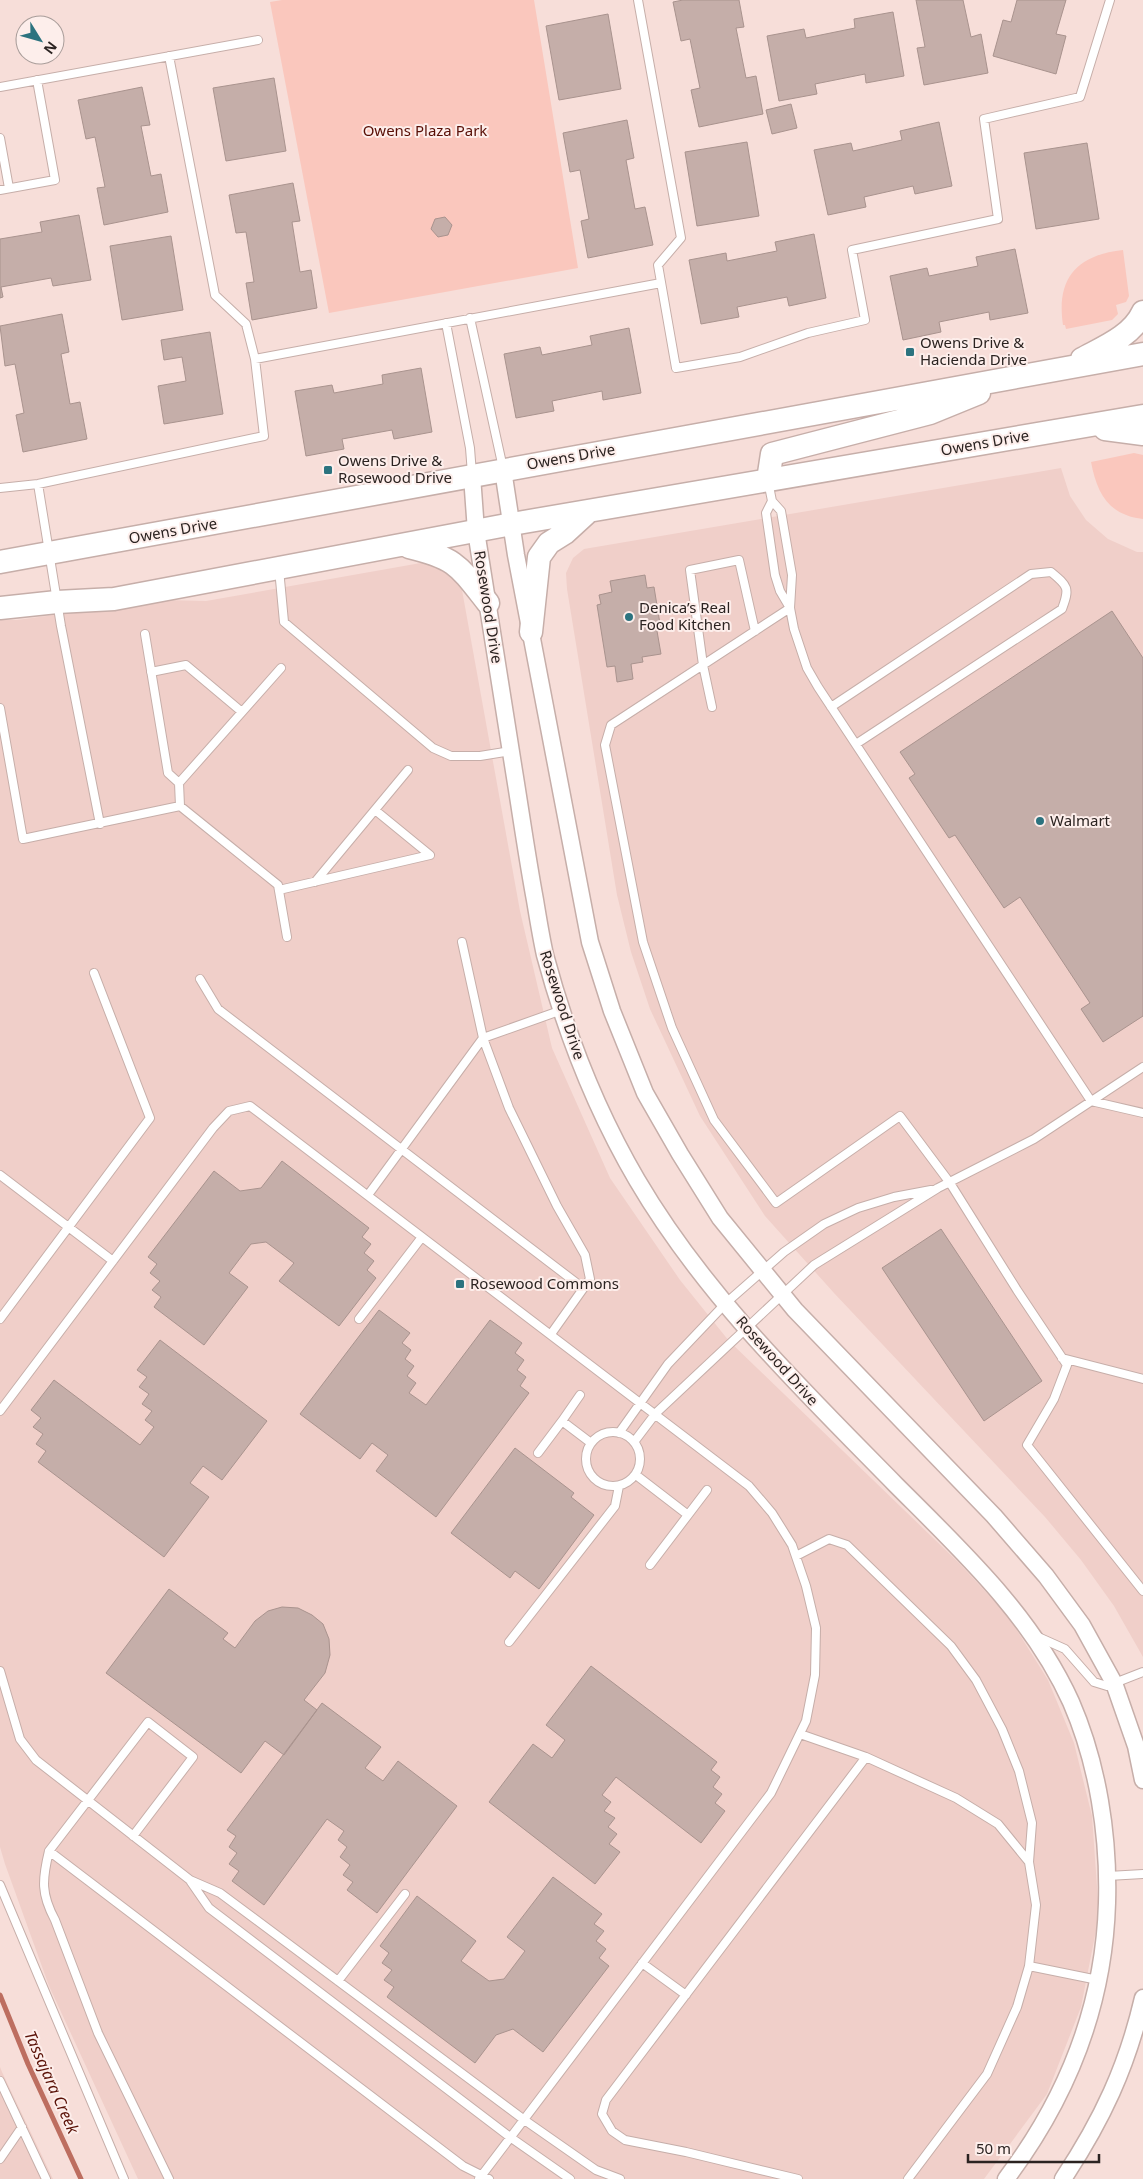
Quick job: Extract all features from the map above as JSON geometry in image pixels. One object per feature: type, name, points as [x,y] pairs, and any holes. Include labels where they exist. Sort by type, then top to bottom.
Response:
[{"type":"street","points":[[1068,367],[1130,332],[1143,312]]},
{"type":"street","name":"Owens Drive","points":[[0,562],[1143,354]]},
{"type":"street","points":[[770,490],[772,454],[930,413],[1017,377]]},
{"type":"street","name":"Owens Drive","points":[[0,608],[114,599],[589,511],[770,490],[1079,426],[1143,416]]},
{"type":"street","points":[[1079,426],[1143,434]]},
{"type":"street","points":[[503,470],[531,632],[590,942],[612,1011],[645,1093],[720,1218],[803,1320],[994,1516],[1046,1576],[1082,1624],[1114,1683],[1136,1746],[1143,1780]]},
{"type":"street","name":"Rosewood Drive","points":[[472,476],[476,531],[544,951],[567,1029],[605,1118],[637,1180],[704,1278],[781,1368],[966,1555],[1009,1602],[1031,1634],[1070,1702],[1090,1759],[1103,1818],[1108,1876],[1106,1932],[1098,1980],[1079,2052],[1050,2114],[1006,2179]]},
{"type":"street","points":[[531,632],[540,557],[549,543],[565,533],[589,511]]},
{"type":"street","points":[[401,545],[442,556],[455,564],[465,573],[488,603]]},
{"type":"street","points":[[1063,2179],[1091,2137],[1123,2069],[1143,1998]]},
{"type":"lane","points":[[638,0],[681,238],[658,265],[676,368],[740,357],[808,333],[865,320],[852,250],[998,219],[984,119],[1080,97],[1110,0]]},
{"type":"lane","points":[[0,87],[258,40]]},
{"type":"lane","points":[[0,488],[38,484],[264,436],[255,359],[246,324],[215,295],[169,56]]},
{"type":"lane","points":[[0,190],[55,180],[38,80]]},
{"type":"lane","points":[[0,138],[9,188]]},
{"type":"lane","points":[[255,359],[661,283]]},
{"type":"lane","points":[[470,318],[503,470]]},
{"type":"lane","points":[[446,323],[470,448],[472,476]]},
{"type":"lane","points":[[38,484],[57,602],[100,824]]},
{"type":"lane","points":[[770,490],[766,513],[775,575],[780,590],[790,608]]},
{"type":"lane","points":[[770,490],[781,511],[792,575],[790,608],[799,648],[807,668],[831,708],[1091,1101],[1143,1113]]},
{"type":"lane","points":[[712,708],[703,665],[690,570],[739,560],[755,631]]},
{"type":"lane","points":[[278,568],[284,622],[433,748],[451,756],[480,756],[511,751]]},
{"type":"lane","points":[[831,708],[1031,574],[1051,572],[1065,584],[1068,594],[1062,609],[856,744]]},
{"type":"lane","points":[[790,608],[612,724],[605,745],[642,942],[672,1028],[710,1112],[776,1203],[900,1116],[950,1183],[1067,1365],[1054,1399],[1027,1444],[1143,1591]]},
{"type":"lane","points":[[145,634],[168,773],[179,783]]},
{"type":"lane","points":[[152,672],[186,666],[242,712]]},
{"type":"lane","points":[[281,668],[179,783],[180,806],[278,885],[287,938]]},
{"type":"lane","points":[[0,708],[23,839],[180,806]]},
{"type":"lane","points":[[315,882],[408,770]]},
{"type":"lane","points":[[279,890],[430,855],[375,810]]},
{"type":"lane","points":[[462,942],[483,1038],[509,1108],[556,1206],[585,1255],[590,1279],[551,1334]]},
{"type":"lane","points":[[0,1319],[150,1118],[94,974]]},
{"type":"lane","points":[[200,978],[218,1009],[401,1151],[583,1288]]},
{"type":"lane","points":[[368,1195],[483,1038],[562,1010]]},
{"type":"lane","points":[[634,1442],[656,1413],[814,1265],[841,1246],[938,1188],[1012,1152],[1143,1068]]},
{"type":"lane","points":[[0,1411],[229,1111],[250,1106],[656,1413],[749,1486],[772,1513],[792,1545],[806,1586],[816,1628],[815,1675],[806,1721],[771,1793],[523,2119],[483,2178],[463,2166],[49,1852]]},
{"type":"lane","points":[[0,1175],[113,1261]]},
{"type":"lane","points":[[619,1433],[668,1364],[726,1303],[784,1252],[824,1224],[858,1208],[894,1197],[938,1188]]},
{"type":"lane","points":[[360,1318],[422,1237]]},
{"type":"lane","points":[[1062,1358],[1143,1379]]},
{"type":"lane","points":[[538,1453],[580,1395]]},
{"type":"lane","points":[[562,1422],[591,1443]]},
{"type":"lane","points":[[604,1433],[619,1433],[625,1434],[634,1442],[639,1452],[640,1464],[636,1475],[628,1482],[619,1486],[609,1487],[599,1484],[591,1477],[586,1468],[585,1457],[594,1438],[604,1433]]},
{"type":"lane","points":[[636,1475],[688,1514]]},
{"type":"lane","points":[[509,1642],[615,1506],[619,1486]]},
{"type":"lane","points":[[650,1565],[707,1490]]},
{"type":"lane","points":[[796,1556],[829,1539],[847,1545],[951,1646],[976,1680],[1002,1729],[1019,1771],[1032,1823],[1029,1862],[1036,1905],[1029,1966],[1017,2008],[987,2074],[908,2179]]},
{"type":"lane","points":[[1031,1634],[1064,1648],[1094,1682],[1107,1686],[1143,1672]]},
{"type":"lane","points":[[0,1671],[20,1739],[36,1760],[190,1880],[220,1893],[523,2119],[596,2170],[620,2179]]},
{"type":"lane","points":[[133,1836],[193,1757],[148,1722],[49,1852],[42,1877],[46,1904],[55,1920],[98,2033],[169,2179]]},
{"type":"lane","points":[[800,1734],[866,1757],[956,1798],[998,1824],[1029,1862]]},
{"type":"lane","points":[[798,2179],[686,2152],[626,2140],[612,2131],[602,2114],[606,2100],[866,1757]]},
{"type":"lane","points":[[1108,1876],[1143,1874]]},
{"type":"lane","points":[[190,1880],[209,1908],[510,2137],[570,2179]]},
{"type":"lane","points":[[0,1885],[124,2179]]},
{"type":"lane","points":[[338,1981],[405,1894]]},
{"type":"lane","points":[[642,1963],[686,1996]]},
{"type":"lane","points":[[1029,1966],[1098,1980]]},
{"type":"lane","points":[[0,2081],[44,2177]]},
{"type":"lane","points":[[0,2159],[22,2127]]},
{"type":"shaded area","points":[[1061,468],[1070,496],[1086,520],[1108,539],[1137,552],[1143,552],[1143,1657],[1114,1606],[1081,1560],[1045,1517],[834,1293],[765,1216],[700,1116],[650,1009],[631,952],[617,895],[567,589],[566,573],[573,558],[584,549]]},
{"type":"shaded area","name":"Rosewood Commons","points":[[432,561],[460,579],[520,911],[552,1048],[610,1178],[680,1280],[729,1341],[959,1563],[1008,1616],[1048,1680],[1074,1743],[1092,1816],[1099,1915],[1081,2007],[1047,2094],[984,2179],[138,2179],[49,1986],[5,1864],[0,1847],[0,620],[17,620],[165,600],[206,601]]},
{"type":"shaded area","points":[[0,2067],[2,2072],[53,2179],[0,2179]]},
{"type":"green space","name":"Owens Plaza Park","points":[[282,0],[534,0],[578,268],[329,313],[270,2]]},
{"type":"green space","points":[[1123,250],[1129,296],[1126,302],[1116,305],[1118,314],[1112,320],[1066,329],[1065,325],[1063,325],[1063,294],[1073,272],[1093,257]]},
{"type":"green space","points":[[1134,453],[1143,455],[1143,519],[1121,513],[1106,501],[1097,483],[1091,462]]},
{"type":"building","points":[[683,0],[739,0],[744,27],[736,28],[746,78],[756,76],[763,114],[699,127],[691,90],[700,88],[690,39],[681,41],[673,2]]},
{"type":"building","points":[[916,0],[963,0],[971,37],[981,34],[988,73],[924,85],[917,48],[925,47]]},
{"type":"building","points":[[1017,0],[1066,0],[1056,34],[1066,36],[1056,74],[993,56],[1003,20],[1011,22]]},
{"type":"building","points":[[893,12],[904,76],[866,83],[865,74],[815,84],[817,94],[779,101],[767,36],[804,29],[806,38],[855,28],[854,19]]},
{"type":"building","points":[[608,14],[621,89],[559,100],[546,26]]},
{"type":"building","points":[[274,78],[286,151],[226,161],[213,88]]},
{"type":"building","points":[[142,87],[150,125],[141,126],[151,176],[161,174],[168,212],[104,225],[97,188],[105,187],[95,137],[86,139],[78,100]]},
{"type":"building","points":[[791,104],[797,128],[772,134],[766,110]]},
{"type":"building","points":[[627,120],[634,158],[626,160],[635,209],[645,207],[653,245],[588,258],[581,221],[589,219],[580,170],[570,172],[563,133]]},
{"type":"building","points":[[939,122],[952,186],[915,194],[913,186],[864,197],[866,207],[828,215],[814,150],[851,143],[853,151],[902,140],[900,131]]},
{"type":"building","points":[[747,142],[759,216],[697,226],[685,152]]},
{"type":"building","points":[[1087,143],[1099,219],[1036,229],[1024,153]]},
{"type":"building","points":[[293,183],[300,221],[292,222],[300,272],[311,270],[317,308],[252,320],[246,283],[254,282],[246,232],[236,233],[229,195]]},
{"type":"building","points":[[79,215],[91,280],[53,286],[51,278],[1,287],[3,297],[0,298],[0,239],[42,232],[40,222]]},
{"type":"building","points":[[445,217],[452,225],[448,235],[438,237],[431,229],[435,219]]},
{"type":"building","points":[[814,234],[826,298],[789,306],[787,297],[737,307],[739,317],[701,324],[689,260],[726,253],[727,261],[777,251],[775,242]]},
{"type":"building","points":[[171,236],[183,310],[122,320],[110,246]]},
{"type":"building","points":[[1015,249],[1028,313],[990,320],[989,312],[939,322],[941,332],[903,340],[890,276],[927,268],[929,276],[978,266],[976,257]]},
{"type":"building","points":[[62,314],[69,352],[61,354],[70,404],[80,402],[87,439],[23,452],[16,415],[24,413],[15,364],[5,366],[0,326]]},
{"type":"building","points":[[629,328],[641,393],[603,400],[602,391],[552,401],[554,411],[516,418],[504,354],[540,347],[542,355],[592,345],[590,336]]},
{"type":"building","points":[[210,332],[223,414],[164,424],[158,386],[186,381],[182,357],[164,360],[161,340]]},
{"type":"building","points":[[421,368],[432,432],[394,439],[392,430],[342,439],[344,449],[306,456],[295,391],[332,385],[334,393],[383,384],[382,375]]},
{"type":"building","name":"Denica’s Real Food Kitchen","points":[[645,575],[647,588],[654,587],[661,630],[657,631],[661,654],[642,657],[643,662],[631,664],[633,679],[617,682],[615,666],[607,667],[597,605],[601,604],[599,595],[612,592],[610,581]]},
{"type":"building","name":"Walmart","points":[[1112,611],[1143,658],[1143,1016],[1103,1042],[1081,1009],[1090,1003],[1020,897],[1004,908],[955,835],[949,838],[909,778],[915,774],[900,752]]},
{"type":"building","points":[[282,1161],[369,1228],[362,1237],[371,1244],[364,1253],[374,1261],[367,1270],[376,1278],[339,1326],[279,1281],[294,1263],[266,1242],[251,1244],[229,1273],[248,1287],[204,1345],[154,1307],[161,1297],[152,1290],[160,1281],[150,1273],[157,1264],[148,1257],[214,1171],[240,1191],[261,1188]]},
{"type":"building","points":[[941,1229],[1042,1381],[984,1421],[882,1268]]},
{"type":"building","points":[[379,1310],[410,1333],[402,1343],[411,1350],[405,1359],[414,1366],[407,1376],[416,1383],[409,1393],[426,1405],[490,1320],[522,1343],[515,1353],[524,1360],[517,1370],[526,1377],[520,1386],[529,1393],[436,1517],[376,1471],[388,1455],[372,1443],[360,1459],[300,1414]]},
{"type":"building","points":[[160,1340],[267,1421],[222,1480],[203,1466],[190,1483],[209,1497],[164,1557],[38,1462],[46,1451],[36,1444],[43,1434],[33,1427],[41,1418],[31,1410],[54,1380],[140,1445],[154,1427],[145,1420],[152,1411],[142,1404],[149,1394],[139,1387],[147,1377],[137,1370]]},
{"type":"building","points":[[515,1448],[574,1493],[571,1497],[594,1515],[539,1589],[515,1571],[510,1578],[451,1533]]},
{"type":"building","points":[[169,1589],[228,1633],[223,1639],[235,1648],[255,1621],[268,1611],[282,1607],[298,1608],[312,1615],[323,1624],[329,1639],[330,1655],[325,1673],[304,1700],[317,1710],[284,1755],[265,1741],[241,1773],[106,1673]]},
{"type":"building","points":[[591,1666],[717,1762],[711,1770],[720,1777],[713,1787],[722,1794],[715,1803],[725,1811],[701,1843],[616,1777],[602,1795],[611,1802],[604,1811],[615,1818],[608,1827],[617,1834],[609,1844],[620,1852],[595,1884],[489,1802],[533,1744],[552,1758],[565,1740],[546,1725]]},
{"type":"building","points":[[322,1703],[381,1747],[365,1768],[383,1781],[398,1761],[457,1806],[377,1913],[347,1890],[353,1882],[343,1875],[350,1865],[340,1857],[347,1847],[338,1840],[344,1831],[327,1819],[264,1905],[232,1881],[239,1871],[229,1864],[237,1853],[229,1847],[236,1836],[227,1830]]},
{"type":"building","points":[[553,1877],[602,1914],[594,1924],[604,1931],[596,1941],[606,1949],[599,1958],[609,1966],[543,2052],[513,2029],[496,2035],[475,2063],[387,1997],[394,1987],[384,1980],[392,1970],[382,1963],[389,1953],[380,1946],[417,1896],[476,1941],[461,1961],[489,1981],[504,1979],[525,1951],[507,1937]]},
{"type":"waterway","name":"Tassajara Creek","points":[[0,1995],[28,2064],[81,2179]]},
{"type":"place","name":"Owens Drive & Hacienda Drive","points":[[910,352]]},
{"type":"place","name":"Owens Drive & Rosewood Drive","points":[[328,470]]},
{"type":"place","name":"Denica’s Real Food Kitchen","points":[[629,617]]},
{"type":"place","name":"Walmart","points":[[1040,821]]},
{"type":"place","name":"Rosewood Commons","points":[[460,1284]]}]
